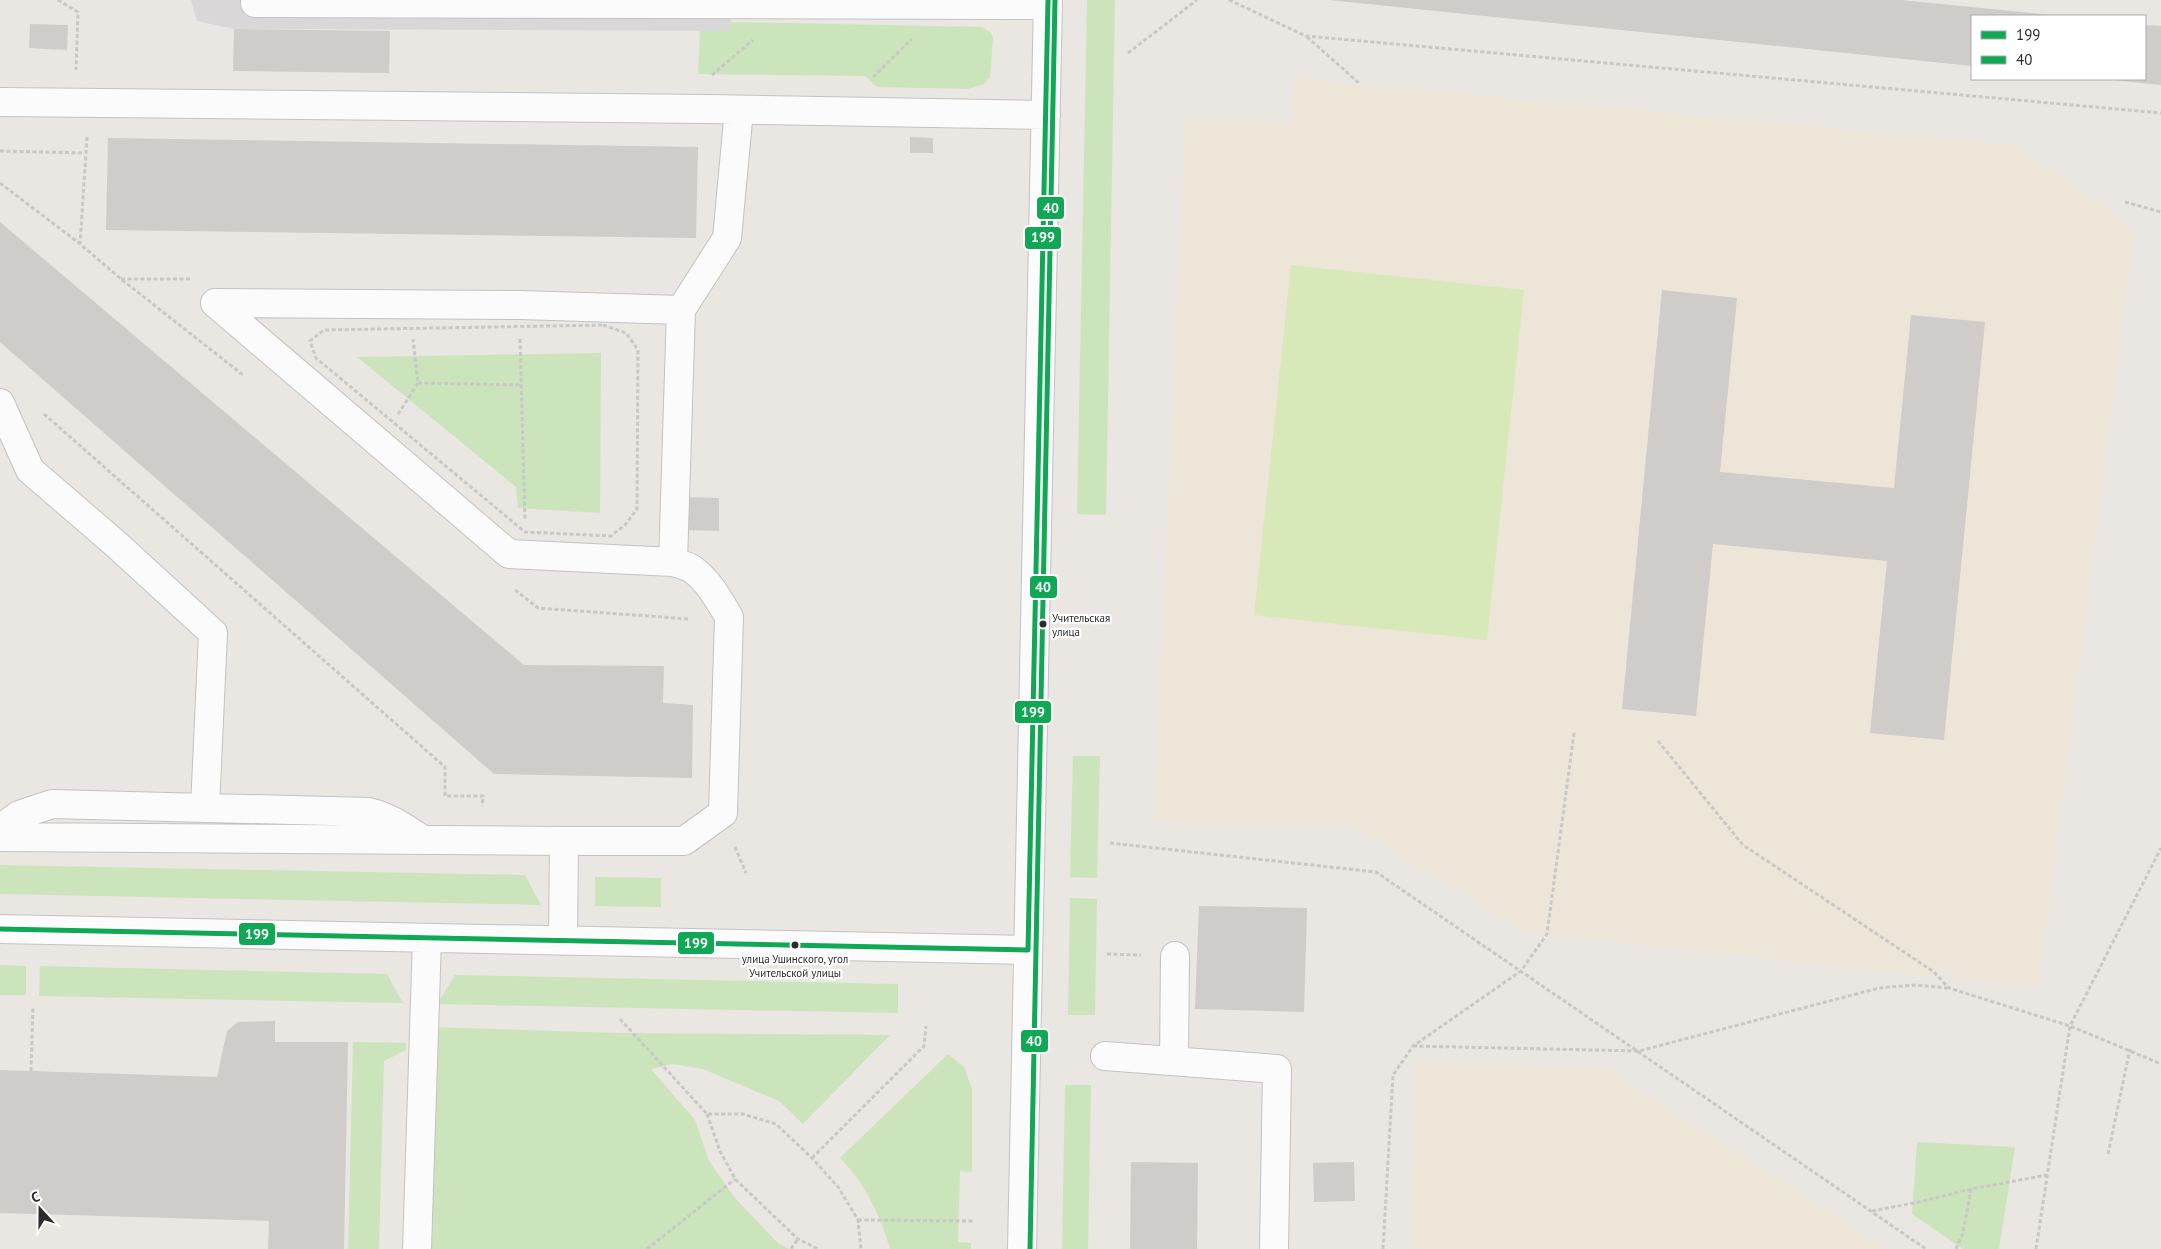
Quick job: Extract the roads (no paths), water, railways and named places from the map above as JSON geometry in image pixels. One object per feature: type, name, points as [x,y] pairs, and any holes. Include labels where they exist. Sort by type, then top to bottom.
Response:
[{"type":"street","points":[[255,0],[255,3],[660,2],[793,5],[1048,3],[1022,1249]]},
{"type":"street","points":[[0,102],[1046,114]]},
{"type":"street","points":[[673,562],[681,310],[727,238],[739,110]]},
{"type":"street","points":[[0,829],[19,815],[52,804],[205,823],[423,840],[684,841],[723,813],[730,617],[716,595],[701,578],[691,569],[673,562],[509,554],[215,303],[520,315],[681,310]]},
{"type":"street","points":[[0,403],[30,470],[117,545],[213,633],[205,823]]},
{"type":"street","points":[[0,836],[205,823]]},
{"type":"street","points":[[564,841],[564,941]]},
{"type":"street","points":[[0,929],[1028,950]]},
{"type":"street","points":[[417,1249],[427,938]]},
{"type":"street","points":[[1174,1061],[1175,956]]},
{"type":"street","points":[[1105,1056],[1277,1069],[1274,1249]]},
{"type":"place","name":"Учительская улица","points":[[1043,624]]},
{"type":"place","name":"улица Ушинского, угол Учительской улицы","points":[[795,945]]}]
